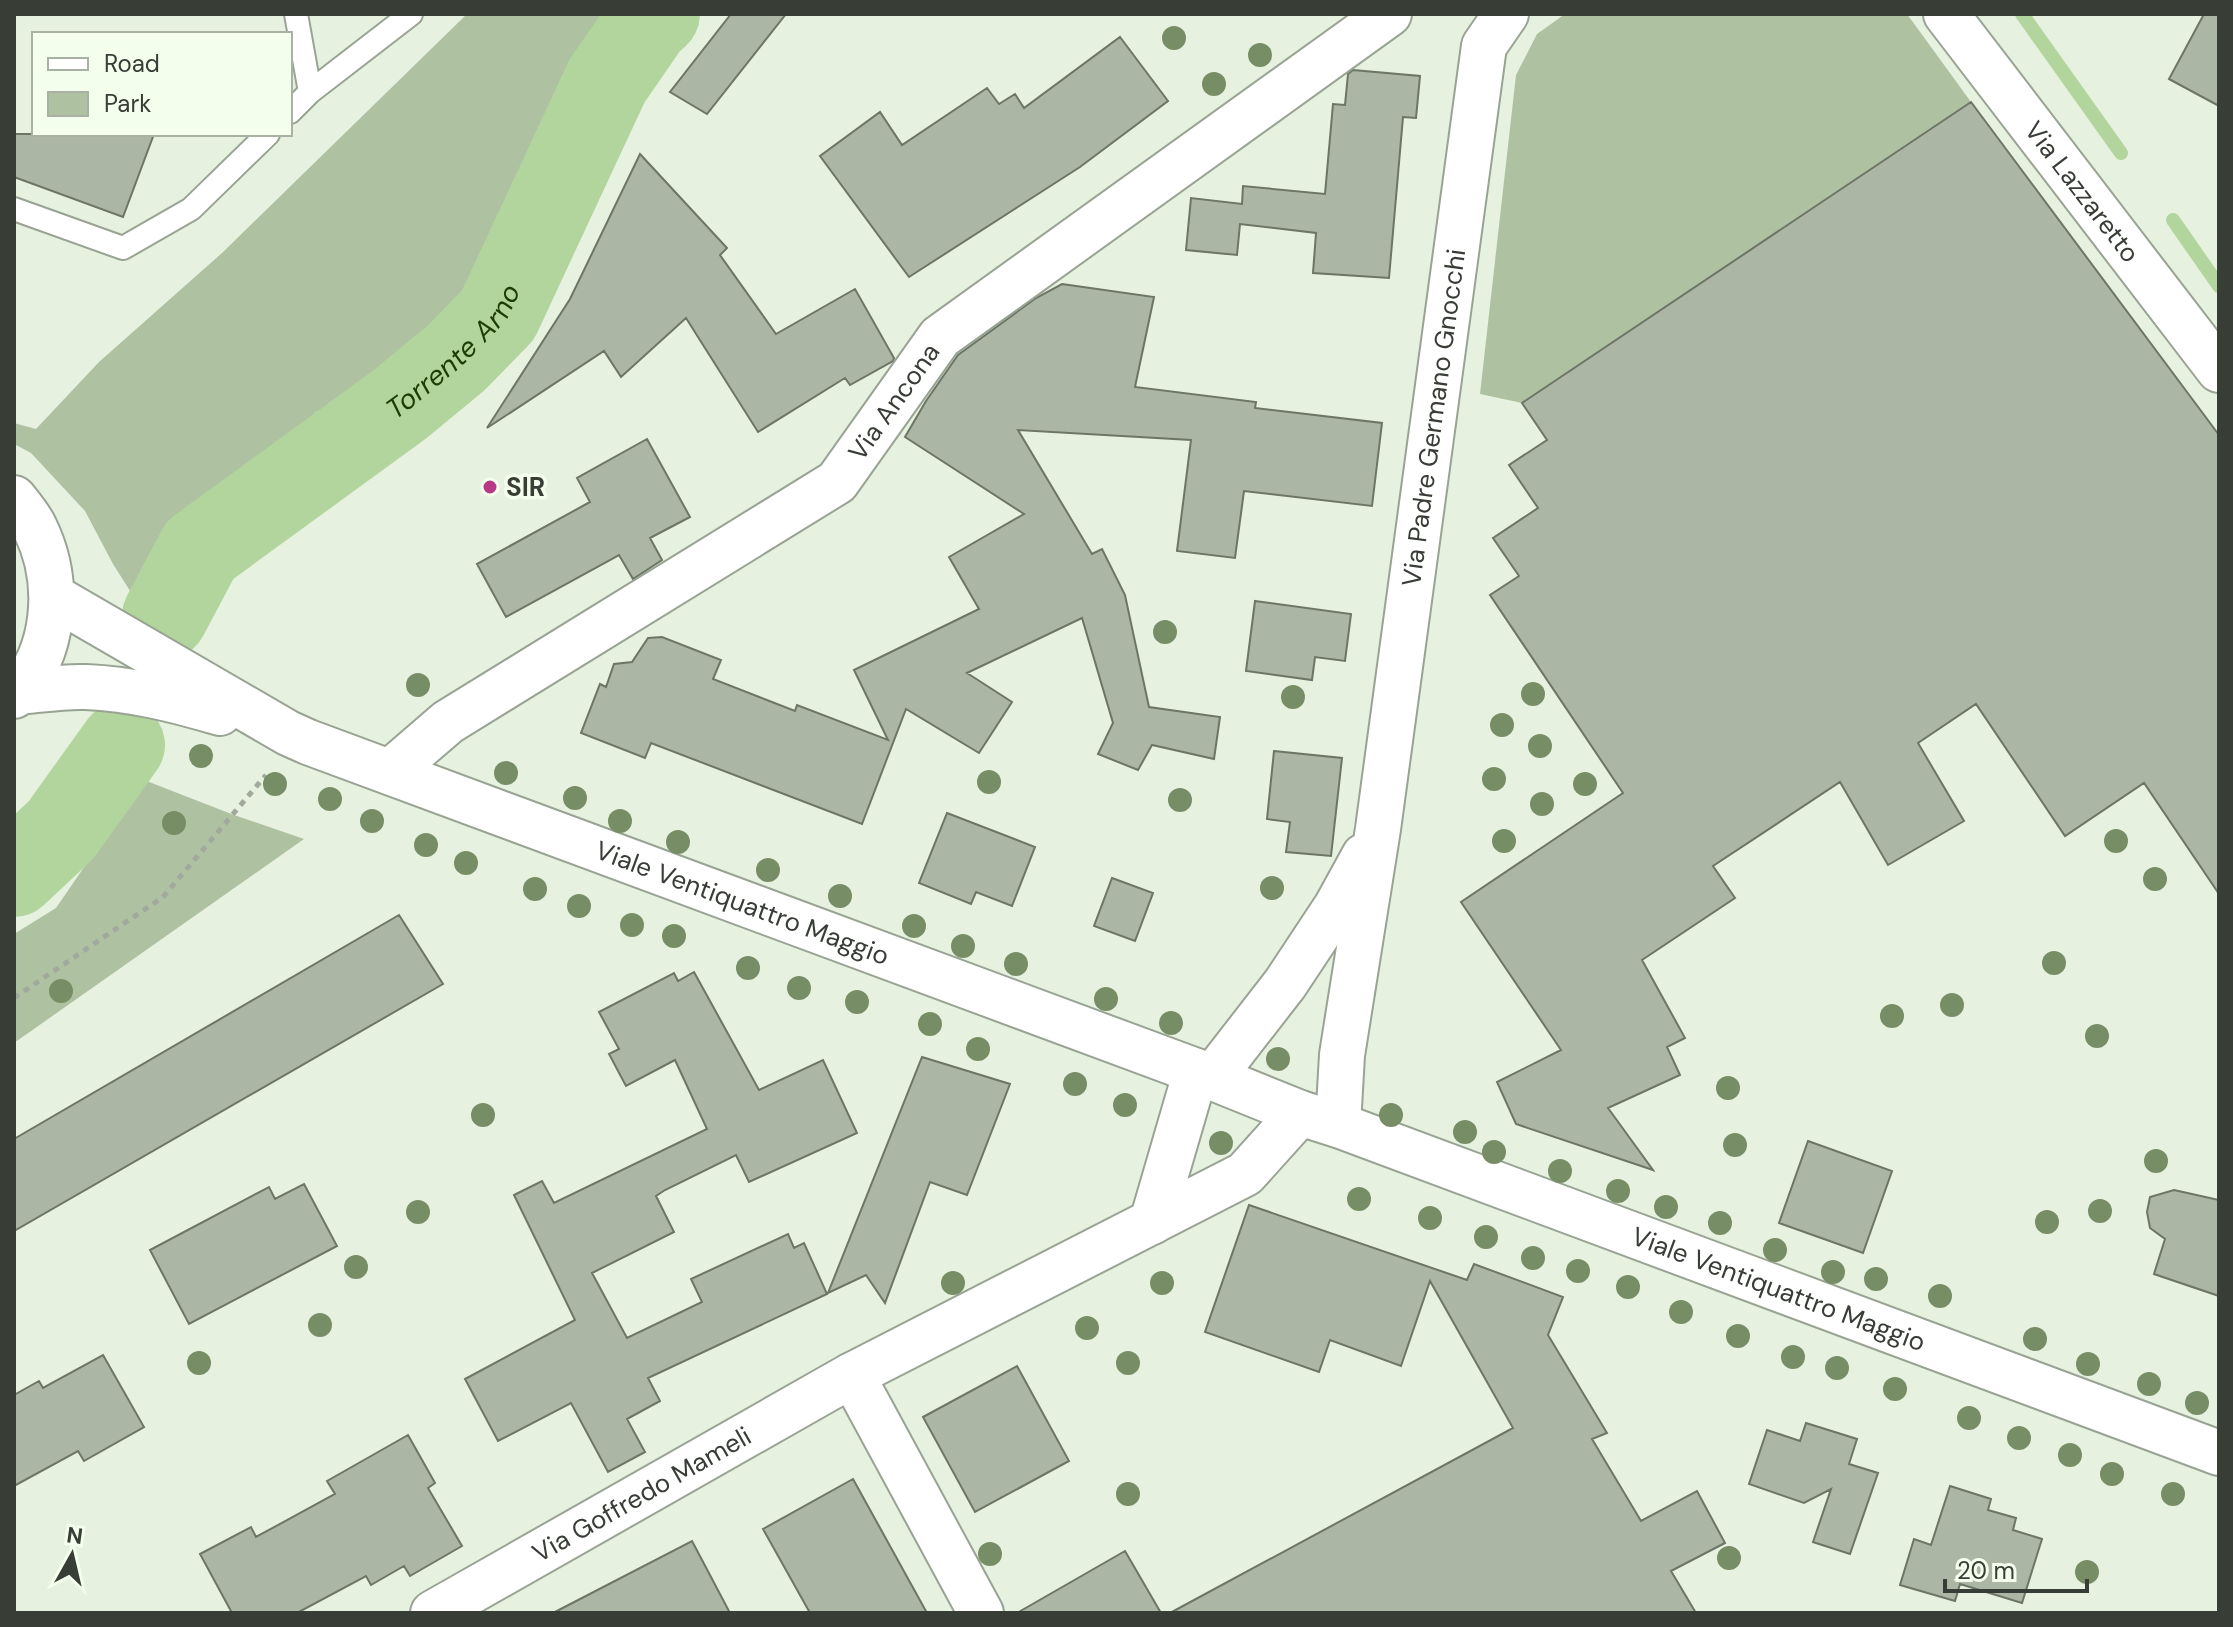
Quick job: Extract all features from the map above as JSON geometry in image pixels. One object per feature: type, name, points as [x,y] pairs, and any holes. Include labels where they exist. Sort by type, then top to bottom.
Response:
[{"type":"street","name":"Via Ancona","points":[[390,772],[448,722],[837,482],[940,337],[1389,14]]},
{"type":"street","name":"Via Padre Germano Gnocchi","points":[[1319,1119],[1342,1055],[1378,829],[1484,46],[1506,14]]},
{"type":"street","name":"Via Lazzaretto","points":[[1946,14],[2219,370]]},
{"type":"street","name":"Viale Ventiquattro Maggio","points":[[14,498],[34,527],[47,560],[52,596],[44,647],[16,694]]},
{"type":"street","name":"Viale Ventiquattro Maggio","points":[[52,596],[298,737]]},
{"type":"street","name":"Viale Ventiquattro Maggio","points":[[16,694],[84,687],[150,694],[298,737],[2219,1453]]},
{"type":"street","name":"Via Padre Germano Gnocchi","points":[[1204,1075],[1293,972],[1336,907],[1378,829]]},
{"type":"street","points":[[1152,1222],[1204,1075]]},
{"type":"street","name":"Via Goffredo Mameli","points":[[433,1613],[852,1375],[1245,1174],[1280,1133],[1319,1119]]},
{"type":"street","points":[[852,1375],[981,1613]]},
{"type":"lane","points":[[296,14],[310,92]]},
{"type":"lane","points":[[292,110],[310,92],[411,14]]},
{"type":"lane","points":[[14,209],[123,248],[191,209],[266,136]]},
{"type":"path","points":[[14,998],[163,897],[298,737]]},
{"type":"green space","points":[[467,14],[638,14],[584,94],[485,266],[480,305],[383,386],[316,412],[132,594],[85,511],[31,453],[14,444],[14,423],[36,429],[99,362],[222,253]]},
{"type":"green space","points":[[1565,14],[1907,14],[1971,102],[1522,403],[1480,394],[1516,75],[1537,34]]},
{"type":"green space","points":[[144,780],[304,839],[14,1043],[14,934],[56,908]]},
{"type":"building","points":[[731,14],[786,14],[707,114],[670,92]]},
{"type":"building","points":[[2204,14],[2219,14],[2219,106],[2169,79]]},
{"type":"building","points":[[1120,37],[1168,101],[1080,167],[909,277],[820,156],[880,112],[902,145],[987,88],[999,104],[1015,94],[1024,108]]},
{"type":"building","points":[[1353,70],[1420,76],[1416,118],[1403,117],[1389,278],[1313,273],[1316,233],[1240,224],[1237,255],[1186,250],[1191,198],[1242,204],[1243,186],[1325,194],[1333,104],[1345,105],[1348,74]]},
{"type":"building","points":[[1971,102],[2219,435],[2219,894],[2144,783],[2065,836],[1976,704],[1918,743],[1964,821],[1888,865],[1840,782],[1713,866],[1735,898],[1642,960],[1685,1038],[1667,1047],[1680,1075],[1608,1108],[1653,1170],[1516,1124],[1497,1082],[1561,1050],[1461,902],[1623,793],[1490,595],[1519,576],[1493,538],[1538,508],[1509,465],[1547,440],[1522,403]]},
{"type":"building","points":[[14,134],[153,136],[123,217],[14,177]]},
{"type":"building","points":[[640,154],[727,248],[720,255],[776,334],[855,289],[893,361],[850,385],[845,378],[758,432],[686,318],[621,377],[604,351],[487,428],[570,299]]},
{"type":"building","points":[[1062,284],[1154,297],[1135,387],[1256,402],[1255,408],[1382,423],[1372,506],[1244,491],[1235,558],[1177,551],[1191,440],[1018,430],[1092,554],[1102,549],[1125,595],[1149,707],[1220,717],[1214,759],[1152,745],[1138,770],[1098,754],[1113,723],[1082,618],[967,673],[1012,702],[979,753],[906,709],[862,824],[651,743],[645,758],[581,733],[600,684],[606,687],[614,664],[632,662],[648,638],[662,637],[721,660],[713,679],[795,711],[797,705],[888,740],[854,670],[979,609],[949,557],[1024,514],[905,437],[958,355],[1036,298]]},
{"type":"building","points":[[647,439],[690,517],[650,538],[662,560],[633,579],[619,555],[506,617],[477,564],[590,502],[577,478]]},
{"type":"building","points":[[1255,601],[1351,614],[1345,661],[1315,657],[1312,680],[1246,671]]},
{"type":"building","points":[[1274,751],[1342,758],[1331,856],[1286,852],[1290,822],[1267,819]]},
{"type":"building","points":[[947,813],[1035,847],[1012,906],[976,892],[971,904],[919,883]]},
{"type":"building","points":[[1112,878],[1153,893],[1135,941],[1094,926]]},
{"type":"building","points":[[399,915],[443,984],[14,1231],[14,1139]]},
{"type":"building","points":[[694,972],[759,1090],[823,1060],[857,1133],[749,1182],[736,1155],[665,1190],[656,1196],[674,1232],[592,1273],[627,1338],[702,1302],[691,1279],[788,1234],[794,1248],[804,1243],[827,1294],[648,1378],[660,1401],[627,1419],[645,1452],[608,1472],[571,1403],[498,1441],[465,1379],[575,1320],[514,1195],[542,1181],[554,1203],[707,1129],[675,1060],[626,1086],[609,1054],[619,1049],[599,1012],[674,973],[678,981]]},
{"type":"building","points":[[922,1057],[1010,1084],[967,1195],[930,1182],[885,1303],[866,1275],[828,1293]]},
{"type":"building","points":[[1808,1141],[1892,1171],[1863,1253],[1779,1223]]},
{"type":"building","points":[[304,1184],[337,1246],[189,1324],[150,1250],[269,1187],[275,1199]]},
{"type":"building","points":[[2174,1190],[2219,1200],[2219,1296],[2154,1274],[2165,1239],[2150,1228],[2147,1212],[2150,1197]]},
{"type":"building","points":[[1249,1205],[1467,1280],[1474,1264],[1563,1297],[1548,1335],[1607,1433],[1592,1439],[1641,1521],[1697,1491],[1725,1543],[1671,1571],[1696,1613],[1170,1613],[1513,1428],[1430,1281],[1401,1366],[1330,1340],[1319,1372],[1205,1332]]},
{"type":"building","points":[[103,1355],[144,1427],[84,1461],[78,1451],[14,1486],[14,1395],[39,1381],[43,1388]]},
{"type":"building","points":[[1017,1366],[1069,1461],[975,1512],[923,1417]]},
{"type":"building","points":[[1806,1423],[1857,1439],[1849,1464],[1878,1473],[1850,1554],[1813,1542],[1831,1489],[1804,1503],[1749,1484],[1767,1430],[1800,1441]]},
{"type":"building","points":[[408,1435],[435,1483],[428,1488],[462,1546],[410,1576],[404,1566],[371,1585],[366,1576],[297,1613],[232,1613],[200,1554],[251,1527],[256,1537],[335,1494],[327,1481]]},
{"type":"building","points":[[853,1479],[927,1613],[810,1613],[763,1529]]},
{"type":"building","points":[[1950,1486],[1991,1499],[1988,1510],[2016,1518],[2013,1530],[2042,1539],[2022,1603],[1960,1584],[1955,1601],[1900,1585],[1914,1539],[1931,1545]]},
{"type":"building","points":[[692,1541],[730,1613],[553,1613]]},
{"type":"building","points":[[1125,1551],[1161,1613],[1017,1613]]},
{"type":"waterway","name":"Torrente Arno","points":[[165,616],[200,550],[399,405],[456,358],[498,315],[607,81],[647,23],[657,14]]},
{"type":"waterway","points":[[2022,14],[2121,153]]},
{"type":"waterway","points":[[2173,220],[2219,286]]},
{"type":"waterway","name":"Torrente Arno","points":[[14,874],[61,830],[122,745]]},
{"type":"place","name":"SIR","points":[[490,487]]}]
